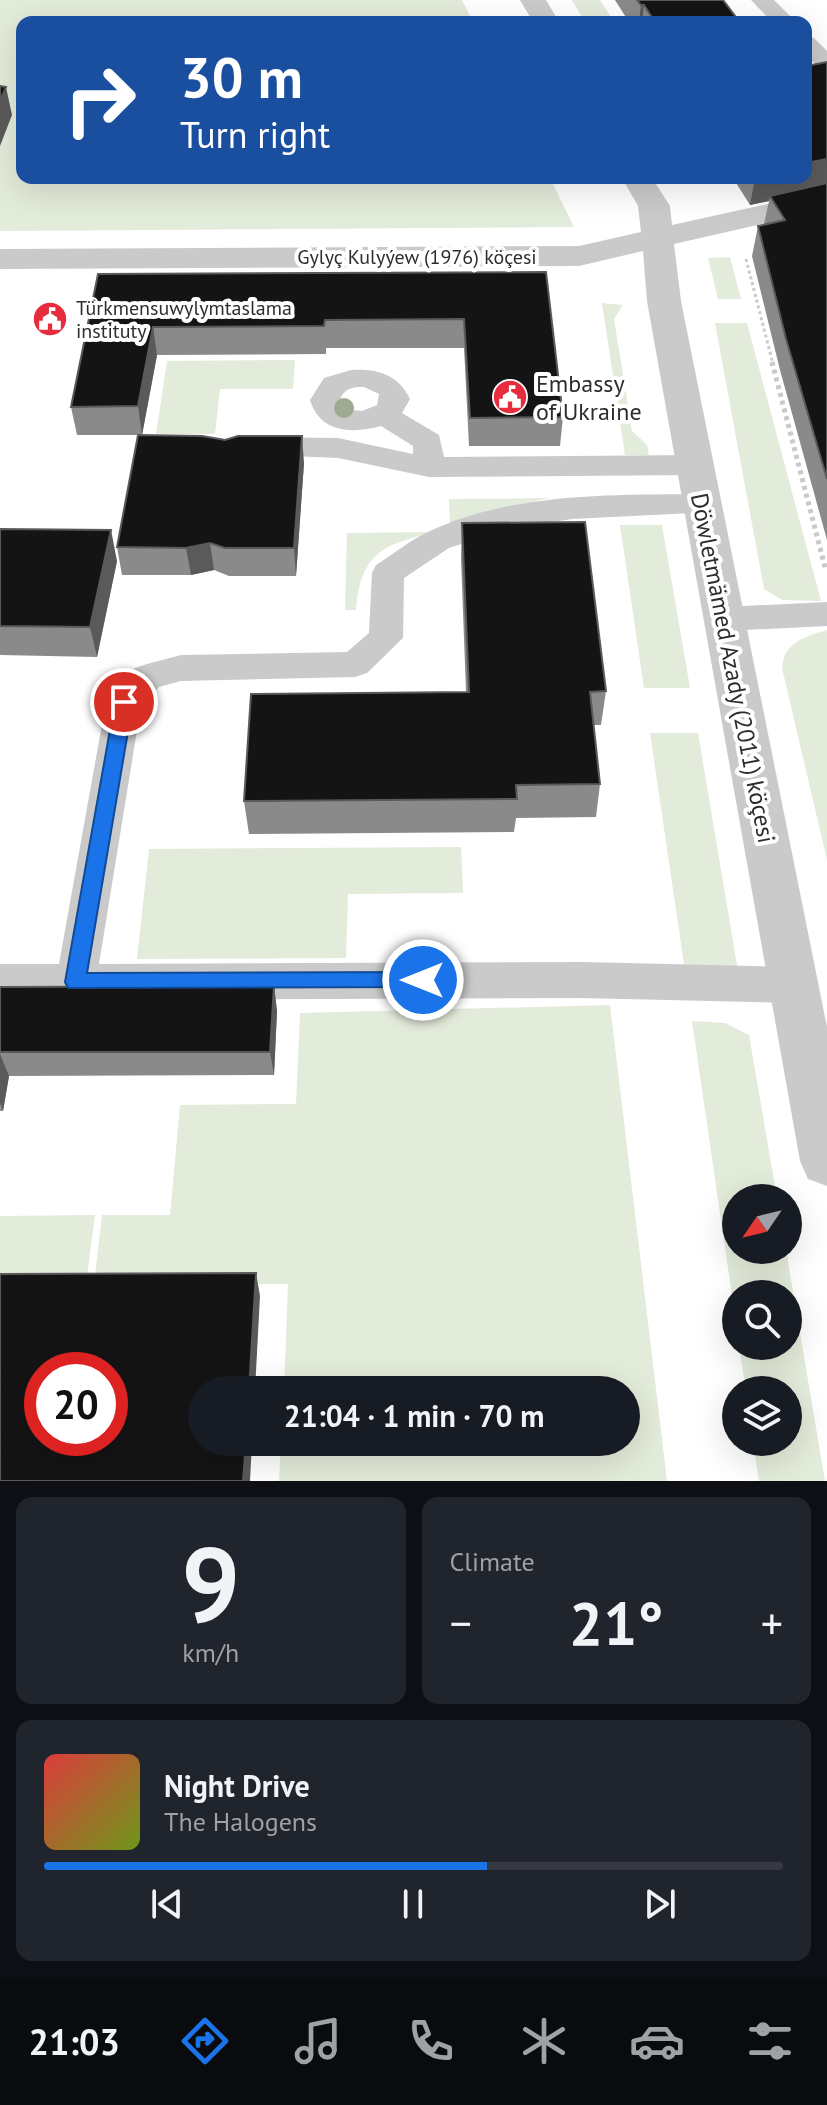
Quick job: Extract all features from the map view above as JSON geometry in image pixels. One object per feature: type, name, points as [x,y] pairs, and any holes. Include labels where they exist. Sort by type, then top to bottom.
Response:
[{"type":"street","name":"Döwletmämed Azady (2011) köçesi","points":[[641,184],[654,206],[664,301],[723,619],[825,1132]]},
{"type":"street","name":"Gylyç Kulyýew (1976) köçesi","points":[[0,259],[579,256],[827,200]]},
{"type":"lane","points":[[762,0],[779,16]]},
{"type":"lane","points":[[355,378],[374,379],[389,387],[395,399],[384,415],[364,422],[337,417],[325,406],[326,393],[337,383],[355,378]]},
{"type":"lane","points":[[384,415],[428,442],[429,467]]},
{"type":"lane","points":[[318,447],[320,430],[337,417]]},
{"type":"lane","points":[[227,447],[338,448],[429,467],[698,485]]},
{"type":"lane","points":[[76,982],[124,702],[147,677],[181,668],[355,664],[386,638],[388,573],[443,538],[499,520],[698,485]]},
{"type":"lane","points":[[723,619],[827,614]]},
{"type":"lane","points":[[0,982],[581,980],[796,985]]},
{"type":"path","points":[[744,253],[827,576]]},
{"type":"green space","points":[[0,0],[462,0],[470,16],[16,16],[16,184],[553,184],[574,227],[0,231]]},
{"type":"green space","points":[[572,0],[600,0],[610,16],[581,16]]},
{"type":"green space","points":[[730,257],[741,299],[718,299],[708,258]]},
{"type":"green space","points":[[602,303],[623,305],[614,319],[632,431],[647,445],[649,455],[625,455]]},
{"type":"green space","points":[[715,323],[747,323],[821,601],[782,600],[764,589]]},
{"type":"green space","points":[[295,360],[293,389],[220,389],[215,434],[156,434],[167,361]]},
{"type":"green space","points":[[550,498],[501,508],[450,526],[449,499]]},
{"type":"green space","points":[[620,525],[662,525],[690,688],[644,688]]},
{"type":"green space","points":[[434,532],[388,547],[377,554],[363,576],[356,610],[345,610],[347,533]]},
{"type":"green space","points":[[827,630],[827,860],[782,668],[786,652],[791,647],[804,638]]},
{"type":"green space","points":[[650,733],[698,733],[738,971],[685,971]]},
{"type":"green space","points":[[461,847],[463,893],[348,894],[346,958],[137,959],[149,849]]},
{"type":"green space","points":[[610,1005],[667,1481],[279,1481],[280,1456],[640,1456],[640,1376],[285,1376],[288,1284],[94,1284],[102,1215],[170,1215],[180,1105],[296,1104],[300,1013]]},
{"type":"green space","points":[[692,1021],[725,1023],[749,1035],[775,1184],[722,1184],[722,1227]]},
{"type":"green space","points":[[95,1215],[86,1284],[0,1285],[0,1216]]},
{"type":"green space","points":[[727,1264],[788,1264],[791,1280],[730,1280]]},
{"type":"green space","points":[[802,1345],[825,1481],[759,1481],[755,1456],[802,1456],[802,1376],[744,1376],[741,1360],[802,1360]]},
{"type":"building","points":[[637,0],[723,0],[735,16],[651,16]]},
{"type":"building","points":[[827,62],[827,159],[812,162],[812,65]]},
{"type":"building","points":[[0,86],[6,87],[0,101]]},
{"type":"building","points":[[827,183],[827,479],[786,339],[758,226],[785,220],[770,196]]},
{"type":"building","points":[[546,272],[563,417],[470,418],[464,319],[325,320],[324,326],[153,327],[138,406],[71,407],[98,274]]},
{"type":"building","points":[[138,435],[202,436],[225,440],[238,436],[302,436],[294,548],[225,548],[210,543],[186,548],[117,547]]},
{"type":"building","points":[[585,522],[606,691],[590,692],[600,784],[516,785],[517,799],[244,801],[251,694],[469,692],[462,523]]},
{"type":"building","points":[[0,529],[111,530],[90,627],[0,626]]},
{"type":"building","points":[[274,986],[270,1052],[0,1052],[0,987]]},
{"type":"building","points":[[256,1273],[250,1376],[188,1376],[188,1456],[245,1456],[243,1481],[0,1481],[0,1274]]},
{"type":"place","name":"Türkmensuwylymtaslama instituty","points":[[50,319]]},
{"type":"place","name":"Embassy of Ukraine","points":[[510,397]]},
{"type":"route","points":[[124,702],[76,982],[423,980]]}]
